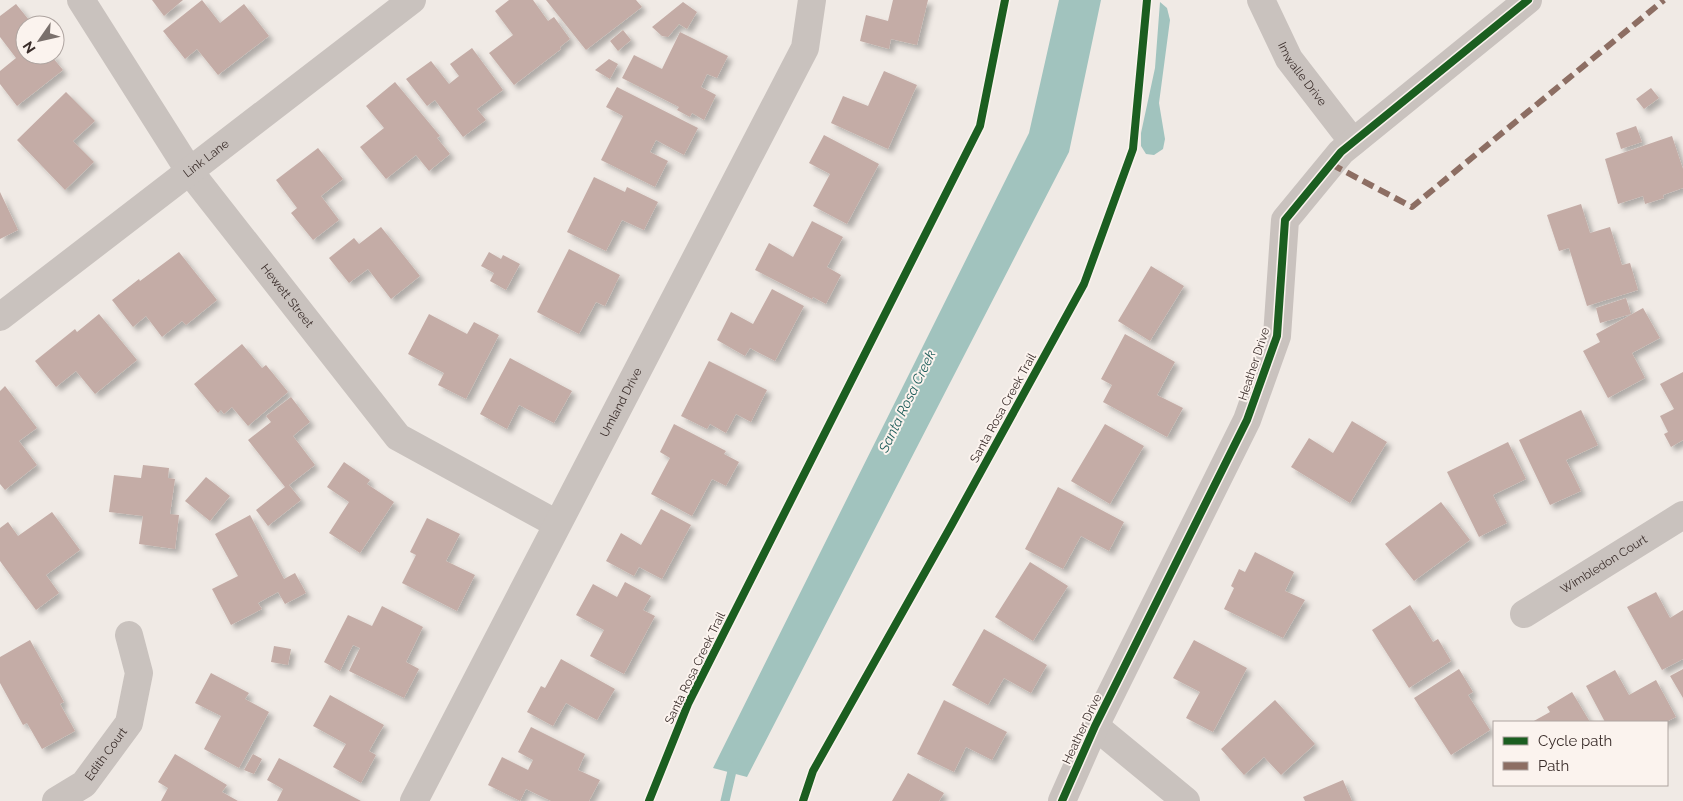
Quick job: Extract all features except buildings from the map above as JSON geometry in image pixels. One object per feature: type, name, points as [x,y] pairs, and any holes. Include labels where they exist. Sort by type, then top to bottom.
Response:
[{"type":"street","name":"Hewett Street","points":[[81,0],[190,172],[398,437],[557,524]]},
{"type":"street","name":"Link Lane","points":[[0,317],[412,0]]},
{"type":"street","name":"Umland Drive","points":[[414,801],[805,48],[812,0]]},
{"type":"street","name":"Imwalle Drive","points":[[1261,0],[1289,59],[1353,142]]},
{"type":"street","name":"Heather Drive","points":[[1062,801],[1095,726],[1247,420],[1277,336],[1285,220],[1341,152],[1528,0]]},
{"type":"street","name":"Wimbledon Court","points":[[1524,614],[1683,515]]},
{"type":"street","name":"Edith Court","points":[[56,801],[84,784],[130,723],[139,674],[129,635]]},
{"type":"street","points":[[1095,726],[1186,801]]},
{"type":"water","points":[[1059,0],[1101,0],[1069,152],[747,777],[713,768],[1029,133]]},
{"type":"water","points":[[1160,2],[1167,8],[1170,20],[1159,103],[1165,139],[1163,149],[1154,155],[1146,154],[1141,146],[1141,133],[1155,68]]},
{"type":"waterway","name":"Santa Rosa Creek","points":[[725,801],[732,771],[737,763]]},
{"type":"marked path","points":[[1331,164],[1412,207],[1664,0]]},
{"type":"cycle path","name":"Santa Rosa Creek Trail","points":[[649,801],[688,704],[980,126],[1005,0]]},
{"type":"cycle path","name":"Santa Rosa Creek Trail","points":[[803,801],[813,771],[1084,284],[1133,149],[1147,0]]},
{"type":"cycle path","points":[[1062,801],[1095,726],[1247,420],[1277,336],[1285,220],[1341,152],[1528,0]]}]
